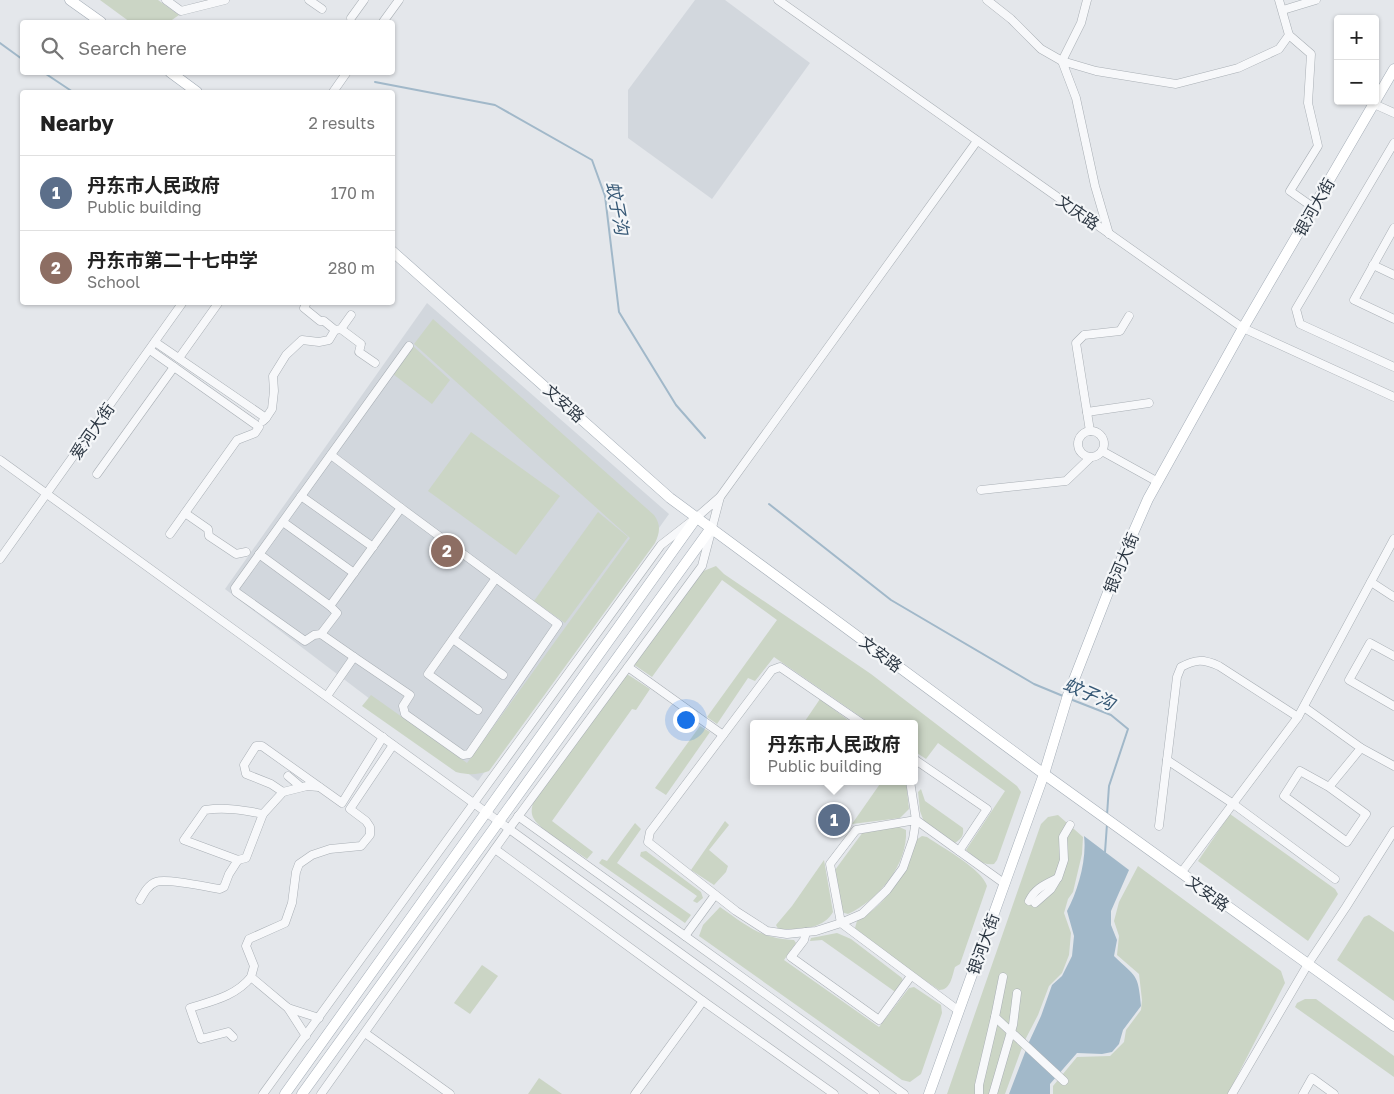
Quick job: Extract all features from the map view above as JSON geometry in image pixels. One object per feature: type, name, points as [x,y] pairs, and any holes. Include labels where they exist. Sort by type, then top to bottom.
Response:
[{"type":"main road","points":[[70,0],[98,20]]},
{"type":"main road","name":"银河大街","points":[[1379,95],[1394,69]]},
{"type":"main road","points":[[174,75],[194,90]]},
{"type":"main road","name":"银河大街","points":[[929,1094],[1044,774],[1067,697],[1116,572],[1148,499],[1243,328],[1373,105]]},
{"type":"main road","name":"文安路","points":[[395,254],[670,498],[1044,774],[1394,1026]]},
{"type":"main road","points":[[285,1094],[697,518]]},
{"type":"main road","points":[[302,1094],[711,528]]},
{"type":"street","points":[[166,0],[181,11],[226,0]]},
{"type":"street","points":[[309,0],[322,8]]},
{"type":"street","points":[[351,18],[364,0]]},
{"type":"street","points":[[384,20],[399,0]]},
{"type":"street","name":"文庆路","points":[[778,0],[1243,328],[1394,397]]},
{"type":"street","points":[[987,0],[1042,48],[1062,61],[1096,71],[1176,84],[1238,68],[1279,48],[1289,35]]},
{"type":"street","points":[[1087,0],[1081,23],[1062,61],[1076,98],[1109,234]]},
{"type":"street","points":[[1279,0],[1289,35],[1311,54],[1308,102],[1318,146],[1290,191],[1314,208]]},
{"type":"street","points":[[1283,10],[1316,0]]},
{"type":"street","points":[[334,90],[345,75]]},
{"type":"street","points":[[1376,105],[1394,113]]},
{"type":"street","points":[[263,1094],[661,545],[697,518],[720,497],[977,142]]},
{"type":"street","points":[[1394,143],[1296,309],[1300,324],[1394,368]]},
{"type":"street","points":[[1394,228],[1392,237],[1354,300],[1394,319]]},
{"type":"street","points":[[1374,265],[1394,275]]},
{"type":"street","name":"爱河大街","points":[[0,558],[48,494],[181,305]]},
{"type":"street","points":[[180,358],[217,305]]},
{"type":"street","points":[[306,305],[304,308],[320,321],[324,321],[361,344],[359,352],[375,363]]},
{"type":"street","points":[[170,534],[236,440],[255,433],[272,409],[273,376],[286,355],[302,340],[319,342],[329,340],[351,315]]},
{"type":"street","points":[[1090,431],[1076,343],[1084,335],[1120,331],[1129,316]]},
{"type":"street","points":[[156,342],[266,418]]},
{"type":"street","points":[[331,455],[558,624],[469,754],[463,755],[405,714],[403,706],[410,695],[321,634],[314,635],[305,641],[236,592],[235,588],[409,346]]},
{"type":"street","points":[[150,350],[259,427]]},
{"type":"street","points":[[97,474],[174,367]]},
{"type":"street","points":[[1086,412],[1149,403]]},
{"type":"street","points":[[981,490],[1066,481],[1091,457],[1102,451],[1104,443],[1101,435],[1094,431],[1082,434],[1078,442],[1080,450],[1086,456],[1091,457]]},
{"type":"street","points":[[1102,451],[1158,482]]},
{"type":"street","points":[[0,460],[875,1094]]},
{"type":"street","points":[[302,496],[373,546]]},
{"type":"street","points":[[322,1094],[518,816],[702,566],[720,497]]},
{"type":"street","points":[[330,606],[401,508]]},
{"type":"street","points":[[184,513],[208,529],[209,536],[236,554],[246,552]]},
{"type":"street","points":[[283,522],[354,573]]},
{"type":"street","points":[[1181,872],[1298,718],[1394,539]]},
{"type":"street","points":[[259,554],[330,606],[336,613],[321,634]]},
{"type":"street","points":[[478,710],[428,674],[496,578]]},
{"type":"street","points":[[1372,582],[1394,597]]},
{"type":"street","points":[[453,639],[503,675]]},
{"type":"street","points":[[1394,656],[1370,643],[1349,680],[1394,706]]},
{"type":"street","points":[[327,696],[354,656]]},
{"type":"street","points":[[1159,826],[1177,677],[1181,667],[1191,662],[1205,660],[1219,666],[1298,718]]},
{"type":"street","points":[[628,667],[723,735]]},
{"type":"street","points":[[857,720],[780,667],[772,670],[650,832],[648,842],[715,894],[767,931],[787,934],[806,932],[841,923],[862,914],[888,890],[903,868],[913,839],[916,820],[911,785]]},
{"type":"street","points":[[1304,707],[1361,748],[1394,766]]},
{"type":"street","points":[[342,803],[383,737]]},
{"type":"street","points":[[350,809],[393,744]]},
{"type":"street","points":[[232,1037],[228,1032],[201,1039],[190,1008],[235,993],[251,977],[254,966],[246,946],[249,938],[285,923],[292,904],[296,872],[299,864],[312,855],[330,849],[360,846],[370,835],[370,827],[366,821],[262,746],[256,746],[244,765],[246,774],[271,784],[283,792]]},
{"type":"street","points":[[1329,788],[1361,748]]},
{"type":"street","points":[[1167,760],[1232,803],[1335,879]]},
{"type":"street","points":[[918,762],[987,809],[959,851]]},
{"type":"street","points":[[1300,771],[1329,788],[1366,814],[1346,842],[1284,796],[1300,771]]},
{"type":"street","points":[[288,776],[301,787]]},
{"type":"street","points":[[263,814],[218,808],[205,810],[184,840],[238,860],[246,858],[263,814],[283,792],[301,787],[321,788]]},
{"type":"street","points":[[518,816],[904,1094]]},
{"type":"street","points":[[959,1011],[841,923],[830,864],[856,830],[916,820],[1005,884]]},
{"type":"street","points":[[1032,902],[1032,893],[1058,878],[1064,860],[1063,837],[1070,825]]},
{"type":"street","points":[[1232,1094],[1308,964],[1394,831]]},
{"type":"street","points":[[495,848],[703,1001],[834,1094]]},
{"type":"street","points":[[140,900],[149,886],[157,881],[220,889],[224,887],[229,874],[238,860]]},
{"type":"street","points":[[685,936],[715,894]]},
{"type":"street","points":[[806,932],[804,940],[791,957],[879,1020],[911,976]]},
{"type":"street","points":[[251,977],[288,1008],[306,1036]]},
{"type":"street","points":[[979,1094],[979,1085],[1002,977]]},
{"type":"street","points":[[993,1094],[1012,1030],[1017,992]]},
{"type":"street","points":[[635,1094],[703,1001]]},
{"type":"street","points":[[288,1008],[319,1018]]},
{"type":"street","points":[[995,1017],[1012,1030],[1064,1080]]},
{"type":"street","points":[[365,1033],[450,1094]]},
{"type":"street","points":[[1303,1094],[1312,1078],[1334,1094]]},
{"type":"street","points":[[973,1094],[979,1085]]},
{"type":"shaded area","points":[[695,0],[725,0],[810,63],[712,199],[628,138],[628,90]]},
{"type":"shaded area","points":[[427,303],[669,514],[478,781],[225,589]]},
{"type":"green space","points":[[100,0],[158,0],[179,15],[172,20],[127,20]]},
{"type":"green space","points":[[433,319],[654,515],[659,525],[659,532],[655,543],[489,771],[476,774],[456,772],[362,706],[371,695],[467,763],[630,538],[414,344]]},
{"type":"green space","points":[[413,346],[450,380],[432,404],[393,374]]},
{"type":"green space","points":[[471,432],[560,496],[516,555],[428,491]]},
{"type":"green space","points":[[598,512],[628,537],[565,623],[534,601]]},
{"type":"green space","points":[[716,566],[724,574],[871,674],[1017,786],[1021,792],[994,864],[982,862],[966,850],[1005,791],[938,743],[926,759],[918,754],[918,720],[865,720],[774,657],[755,681],[748,678],[717,724],[707,717],[777,620],[722,580],[652,677],[633,664],[701,572]]},
{"type":"green space","points":[[627,674],[650,689],[636,710],[632,709],[552,821],[593,852],[587,859],[538,824],[533,817],[532,807],[534,800]]},
{"type":"green space","points":[[820,699],[848,720],[806,720]]},
{"type":"green space","points":[[700,726],[710,732],[666,795],[655,788]]},
{"type":"green space","points":[[879,785],[906,785],[909,809],[900,818],[852,824]]},
{"type":"green space","points":[[921,789],[925,801],[963,828],[962,837],[955,843],[924,822],[920,811],[918,792]]},
{"type":"green space","points":[[1230,814],[1335,889],[1338,894],[1308,941],[1198,861]]},
{"type":"green space","points":[[1058,815],[1083,837],[1082,854],[1073,892],[1068,899],[1064,913],[1071,933],[1069,955],[1062,973],[1049,986],[1038,1015],[1024,1042],[1005,1094],[947,1094],[1041,824],[1048,817]]},
{"type":"green space","points":[[725,821],[729,825],[709,850],[728,866],[726,872],[714,885],[691,870]]},
{"type":"green space","points":[[635,823],[641,829],[617,863],[691,915],[685,923],[599,863],[602,859],[607,861]]},
{"type":"green space","points":[[897,826],[906,830],[905,843],[902,856],[889,880],[870,900],[859,908],[848,914],[841,912],[835,870],[863,832]]},
{"type":"green space","points":[[922,836],[927,837],[970,866],[984,879],[987,886],[960,964],[955,967],[949,985],[939,990],[859,935],[855,928],[857,921],[879,905],[887,896],[900,876],[916,840]]},
{"type":"green space","points":[[646,851],[701,892],[703,898],[697,903],[693,901],[697,896],[640,856],[641,852]]},
{"type":"green space","points":[[824,860],[833,912],[816,926],[801,929],[778,929],[776,925],[792,906]]},
{"type":"green space","points":[[1138,866],[1281,971],[1285,983],[1228,1094],[1053,1094],[1053,1086],[1077,1057],[1110,1056],[1124,1042],[1126,1030],[1141,1010],[1142,1000],[1139,974],[1117,955],[1119,936],[1114,921],[1119,902]]},
{"type":"green space","points":[[720,907],[754,930],[772,937],[794,940],[796,943],[784,960],[879,1027],[909,988],[914,987],[941,1005],[942,1013],[921,1074],[910,1082],[902,1080],[699,936],[703,925]]},
{"type":"green space","points":[[1369,915],[1394,932],[1394,1001],[1337,960],[1364,917]]},
{"type":"green space","points":[[837,933],[851,939],[902,978],[903,982],[897,991],[894,991],[822,940],[810,941],[811,938]]},
{"type":"green space","points":[[482,965],[498,976],[470,1014],[454,1003]]},
{"type":"green space","points":[[1305,999],[1316,999],[1394,1056],[1394,1077],[1295,1007],[1297,1003]]},
{"type":"green space","points":[[539,1078],[562,1094],[528,1094]]},
{"type":"water","points":[[1084,836],[1129,870],[1111,911],[1111,925],[1117,940],[1114,956],[1135,976],[1139,987],[1141,1006],[1123,1030],[1119,1044],[1112,1052],[1102,1054],[1077,1053],[1050,1084],[1050,1094],[1009,1094],[1052,985],[1062,976],[1072,956],[1074,936],[1067,911],[1081,875],[1085,845]]},
{"type":"waterway","name":"蚊子沟","points":[[0,43],[20,58]]},
{"type":"waterway","name":"蚊子沟","points":[[48,75],[70,90]]},
{"type":"waterway","name":"蚊子沟","points":[[375,82],[495,105],[592,160],[605,196],[619,312],[676,405],[705,438]]},
{"type":"waterway","name":"蚊子沟","points":[[769,504],[891,600],[1034,684],[1063,696]]},
{"type":"waterway","name":"蚊子沟","points":[[1070,699],[1111,715],[1128,729],[1109,786],[1107,815]]},
{"type":"waterway","name":"蚊子沟","points":[[1105,852],[1107,824]]},
{"type":"place","name":"丹东市第二十七中学","points":[[447,551]]},
{"type":"place","name":"丹东市人民政府","points":[[834,820]]}]
